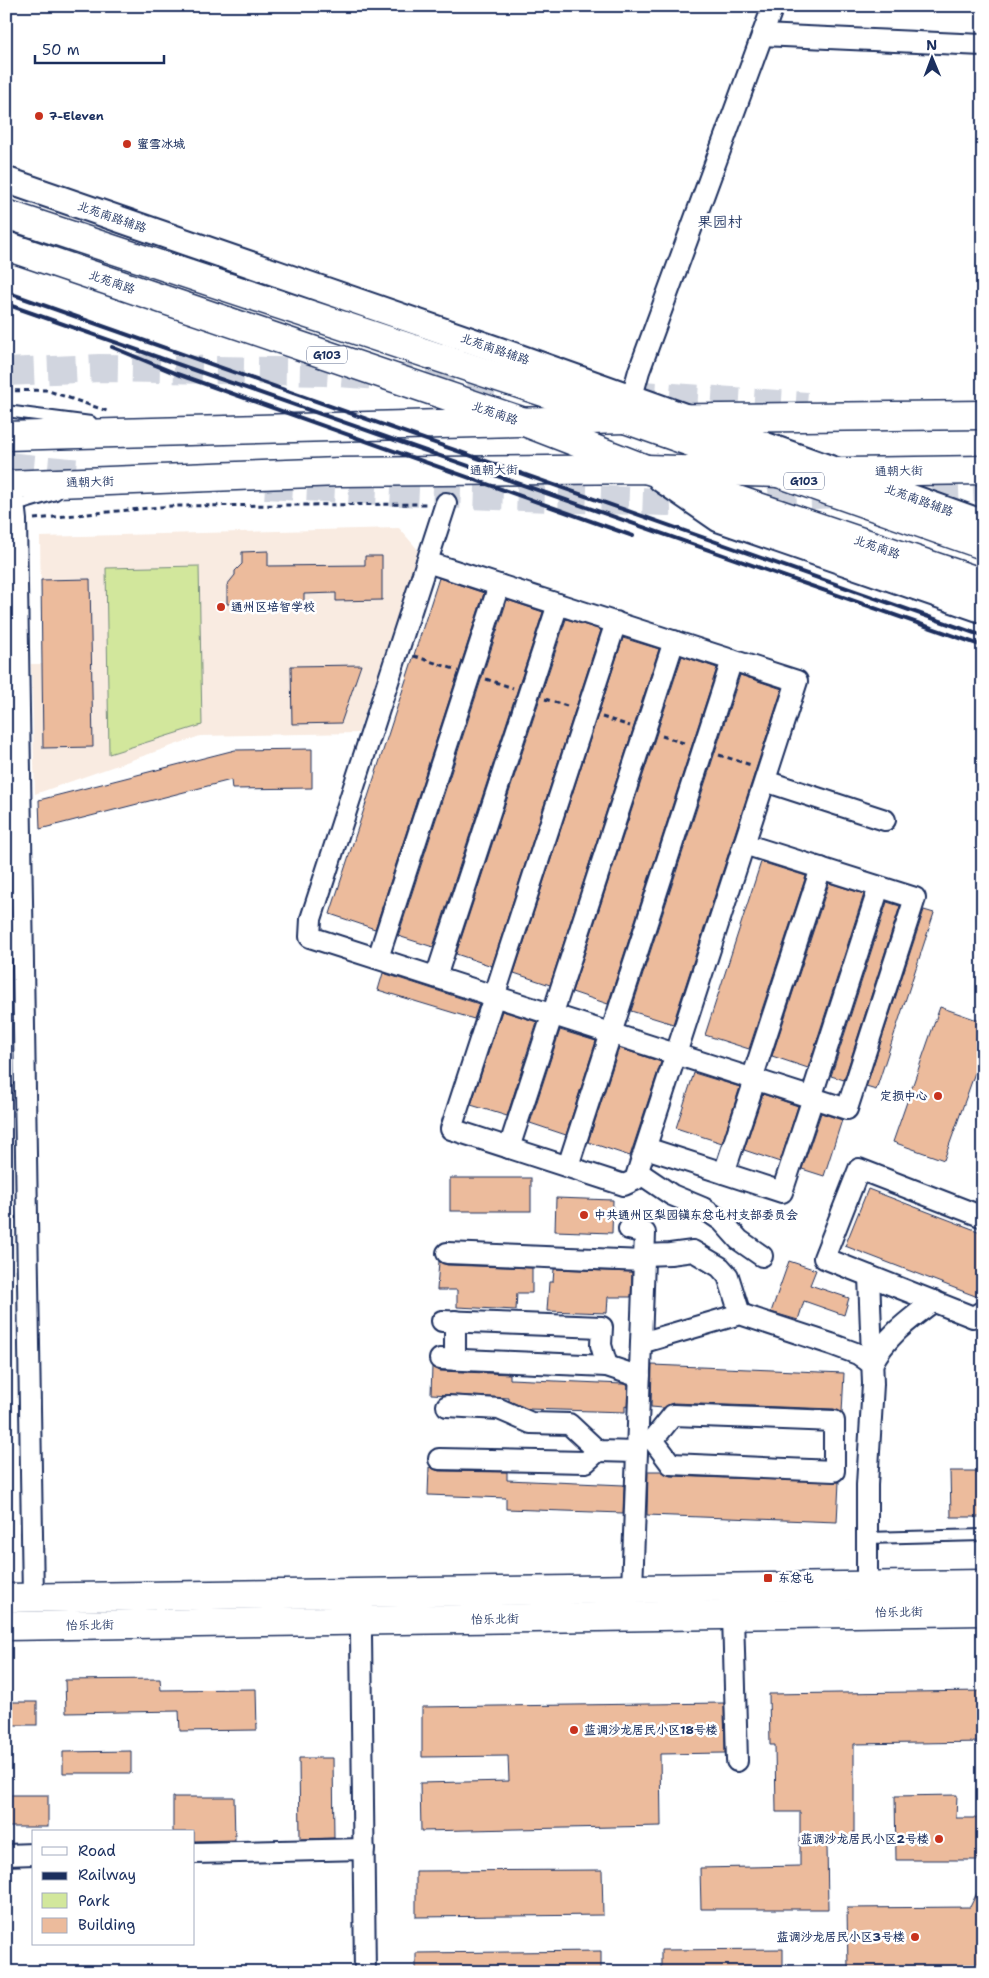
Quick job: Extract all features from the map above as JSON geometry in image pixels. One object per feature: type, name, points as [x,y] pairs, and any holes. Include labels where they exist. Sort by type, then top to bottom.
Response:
[{"type":"main road","name":"G103","points":[[6,214],[628,409],[781,473],[983,545]]},
{"type":"main road","name":"北苑南路","points":[[6,246],[527,424],[646,469],[983,583]]},
{"type":"main road","points":[[6,436],[527,424],[628,409],[690,419],[983,415]]},
{"type":"main road","name":"通朝大街","points":[[11,501],[93,482],[339,472],[646,469],[781,473],[983,470]]},
{"type":"main road","points":[[6,1598],[983,1584]]},
{"type":"main road","name":"怡乐北街","points":[[6,1626],[983,1611]]},
{"type":"street","points":[[628,409],[772,6]]},
{"type":"street","points":[[762,35],[983,46]]},
{"type":"street","name":"北苑南路辅路","points":[[6,180],[628,409]]},
{"type":"street","name":"北苑南路辅路","points":[[690,419],[983,522]]},
{"type":"street","points":[[646,469],[719,519],[983,610]]},
{"type":"street","points":[[11,501],[33,1598]]},
{"type":"street","points":[[446,504],[311,919],[310,936],[846,1109],[915,898],[744,844]]},
{"type":"street","points":[[427,562],[616,622],[797,681],[638,1172],[635,1180],[624,1185],[451,1129],[616,622]]},
{"type":"street","points":[[378,958],[500,585]]},
{"type":"street","points":[[436,977],[558,604]]},
{"type":"street","points":[[509,1148],[674,641]]},
{"type":"street","points":[[568,1166],[732,660]]},
{"type":"street","points":[[765,781],[885,820]]},
{"type":"street","points":[[724,1173],[821,868]]},
{"type":"street","points":[[646,1148],[782,1192],[879,887]]},
{"type":"street","points":[[983,1217],[859,1168],[824,1258],[973,1317],[983,1311]]},
{"type":"street","points":[[638,1172],[672,1195],[703,1208],[722,1221],[739,1240],[762,1256]]},
{"type":"street","points":[[629,1229],[645,1233],[640,1375],[642,1444],[632,1589]]},
{"type":"street","points":[[447,1254],[644,1258],[694,1252],[720,1267],[728,1276],[740,1314]]},
{"type":"street","points":[[867,1585],[867,1485],[873,1384],[869,1276]]},
{"type":"street","points":[[872,1364],[879,1349],[895,1332],[934,1301]]},
{"type":"street","points":[[641,1343],[740,1314],[858,1354],[872,1364]]},
{"type":"street","points":[[608,1366],[601,1345],[602,1327],[449,1321],[447,1359],[608,1366],[634,1375],[640,1375]]},
{"type":"street","points":[[447,1406],[499,1409],[531,1423],[568,1424],[598,1451]]},
{"type":"street","points":[[439,1459],[586,1462],[598,1451],[642,1444],[673,1415],[834,1421],[834,1471],[671,1464],[642,1444]]},
{"type":"street","points":[[363,1594],[364,1622],[361,1635],[364,1972]]},
{"type":"street","points":[[733,1615],[737,1761]]},
{"type":"street","points":[[195,1853],[364,1848]]},
{"type":"street","points":[[6,1855],[32,1854]]},
{"type":"lane","points":[[6,411],[169,432]]},
{"type":"lane","points":[[867,1538],[983,1535]]},
{"type":"path","points":[[6,390],[46,390],[112,413]]},
{"type":"path","points":[[11,501],[171,506],[446,504]]},
{"type":"shaded area","name":"通州区培智学校","points":[[399,528],[419,551],[358,733],[200,736],[35,794],[31,664],[42,664],[40,537]]},
{"type":"green space","points":[[199,566],[202,725],[109,754],[106,568]]},
{"type":"building","points":[[268,551],[268,566],[365,565],[365,556],[382,556],[382,600],[336,601],[336,593],[304,594],[304,603],[227,604],[227,585],[235,575],[235,571],[242,564],[242,552]]},
{"type":"building","points":[[439,578],[484,593],[375,929],[330,914]]},
{"type":"building","points":[[90,579],[93,747],[43,748],[41,580]]},
{"type":"building","points":[[507,600],[543,612],[433,947],[398,936]]},
{"type":"building","points":[[566,619],[601,630],[492,966],[456,954]]},
{"type":"building","points":[[623,638],[659,649],[550,985],[514,973]]},
{"type":"building","points":[[682,656],[717,668],[608,1004],[572,992]]},
{"type":"building","points":[[361,665],[341,723],[292,724],[291,666]]},
{"type":"building","points":[[740,675],[782,689],[673,1024],[631,1011]]},
{"type":"building","points":[[312,749],[312,788],[232,789],[231,780],[40,829],[39,800],[235,750]]},
{"type":"building","points":[[761,862],[806,876],[749,1049],[705,1035]]},
{"type":"building","points":[[829,883],[864,894],[808,1068],[772,1056]]},
{"type":"building","points":[[887,902],[900,906],[844,1080],[831,1076]]},
{"type":"building","points":[[924,910],[934,913],[876,1090],[866,1087]]},
{"type":"building","points":[[383,973],[479,1004],[474,1019],[378,990]]},
{"type":"building","name":"定损中心","points":[[940,1007],[983,1022],[983,1050],[944,1160],[893,1142]]},
{"type":"building","points":[[502,1011],[537,1022],[507,1116],[471,1105]]},
{"type":"building","points":[[560,1030],[596,1041],[566,1135],[530,1123]]},
{"type":"building","points":[[619,1048],[661,1062],[630,1156],[588,1142]]},
{"type":"building","points":[[694,1073],[740,1087],[722,1143],[676,1128]]},
{"type":"building","points":[[763,1094],[798,1106],[780,1162],[744,1150]]},
{"type":"building","points":[[821,1113],[842,1120],[824,1176],[802,1169]]},
{"type":"building","points":[[450,1178],[531,1178],[531,1211],[450,1211]]},
{"type":"building","points":[[868,1189],[983,1233],[983,1299],[845,1246]]},
{"type":"building","name":"中共通州区梨园镇东总屯村支部委员会","points":[[556,1198],[613,1200],[612,1233],[555,1231]]},
{"type":"building","points":[[439,1261],[447,1265],[532,1268],[532,1293],[517,1293],[516,1310],[457,1307],[457,1290],[437,1290]]},
{"type":"building","points":[[789,1261],[816,1270],[810,1285],[849,1298],[844,1315],[804,1301],[798,1320],[771,1312]]},
{"type":"building","points":[[554,1269],[632,1272],[631,1297],[608,1297],[607,1313],[547,1311],[549,1282],[553,1282]]},
{"type":"building","points":[[652,1365],[844,1373],[842,1413],[834,1409],[673,1403],[663,1408],[651,1407]]},
{"type":"building","points":[[432,1367],[440,1371],[510,1374],[510,1379],[628,1385],[627,1407],[625,1406],[625,1412],[528,1409],[509,1401],[509,1398],[431,1394]]},
{"type":"building","points":[[429,1467],[439,1471],[507,1472],[507,1480],[624,1485],[623,1513],[506,1509],[506,1498],[428,1495]]},
{"type":"building","points":[[648,1471],[661,1471],[670,1476],[839,1482],[837,1522],[647,1515]]},
{"type":"building","points":[[950,1471],[983,1471],[983,1517],[951,1517]]},
{"type":"building","points":[[160,1679],[161,1690],[256,1689],[257,1730],[180,1731],[179,1711],[66,1713],[65,1680]]},
{"type":"building","points":[[983,1691],[983,1742],[854,1744],[854,1843],[827,1844],[828,1909],[701,1909],[700,1868],[800,1866],[800,1812],[776,1812],[775,1745],[770,1745],[769,1694]]},
{"type":"building","points":[[6,1702],[37,1702],[37,1725],[6,1725]]},
{"type":"building","points":[[724,1703],[725,1753],[660,1754],[661,1826],[421,1831],[420,1783],[509,1781],[508,1756],[422,1757],[422,1707]]},
{"type":"building","points":[[131,1751],[131,1773],[63,1773],[63,1752]]},
{"type":"building","points":[[299,1758],[333,1758],[334,1838],[300,1839]]},
{"type":"building","points":[[6,1795],[48,1795],[48,1827],[6,1827]]},
{"type":"building","name":"蓝调沙龙居民小区2号楼","points":[[957,1795],[956,1818],[983,1818],[983,1860],[896,1860],[895,1796]]},
{"type":"building","points":[[173,1797],[234,1797],[235,1840],[195,1841],[195,1830],[173,1830]]},
{"type":"building","points":[[602,1870],[603,1915],[416,1917],[416,1871]]},
{"type":"building","name":"蓝调沙龙居民小区3号楼","points":[[983,1881],[983,1967],[848,1969],[847,1908],[970,1907]]},
{"type":"building","points":[[783,1949],[783,1972],[661,1972],[661,1950]]},
{"type":"building","points":[[601,1951],[601,1972],[416,1972],[416,1953]]},
{"type":"tunnel","points":[[6,372],[99,368],[325,372],[507,385]]},
{"type":"tunnel","points":[[628,394],[807,406]]},
{"type":"tunnel","points":[[6,466],[82,473]]},
{"type":"tunnel","points":[[265,485],[441,494],[667,502],[838,494]]},
{"type":"tunnel","points":[[889,491],[983,487]]},
{"type":"railway","points":[[6,292],[983,636]]},
{"type":"railway","points":[[6,304],[983,646]]},
{"type":"railway","points":[[112,347],[177,374],[633,536]]},
{"type":"place","name":"7-Eleven","points":[[39,116]]},
{"type":"place","name":"蜜雪冰城","points":[[127,144]]},
{"type":"place","name":"通州区培智学校","points":[[221,607]]},
{"type":"place","name":"定损中心","points":[[938,1096]]},
{"type":"place","name":"中共通州区梨园镇东总屯村支部委员会","points":[[584,1215]]},
{"type":"place","name":"东总屯","points":[[768,1578]]},
{"type":"place","name":"蓝调沙龙居民小区18号楼","points":[[574,1730]]},
{"type":"place","name":"蓝调沙龙居民小区2号楼","points":[[939,1839]]},
{"type":"place","name":"蓝调沙龙居民小区3号楼","points":[[915,1937]]},
{"type":"district","name":"果园村","points":[[720,222]]}]
